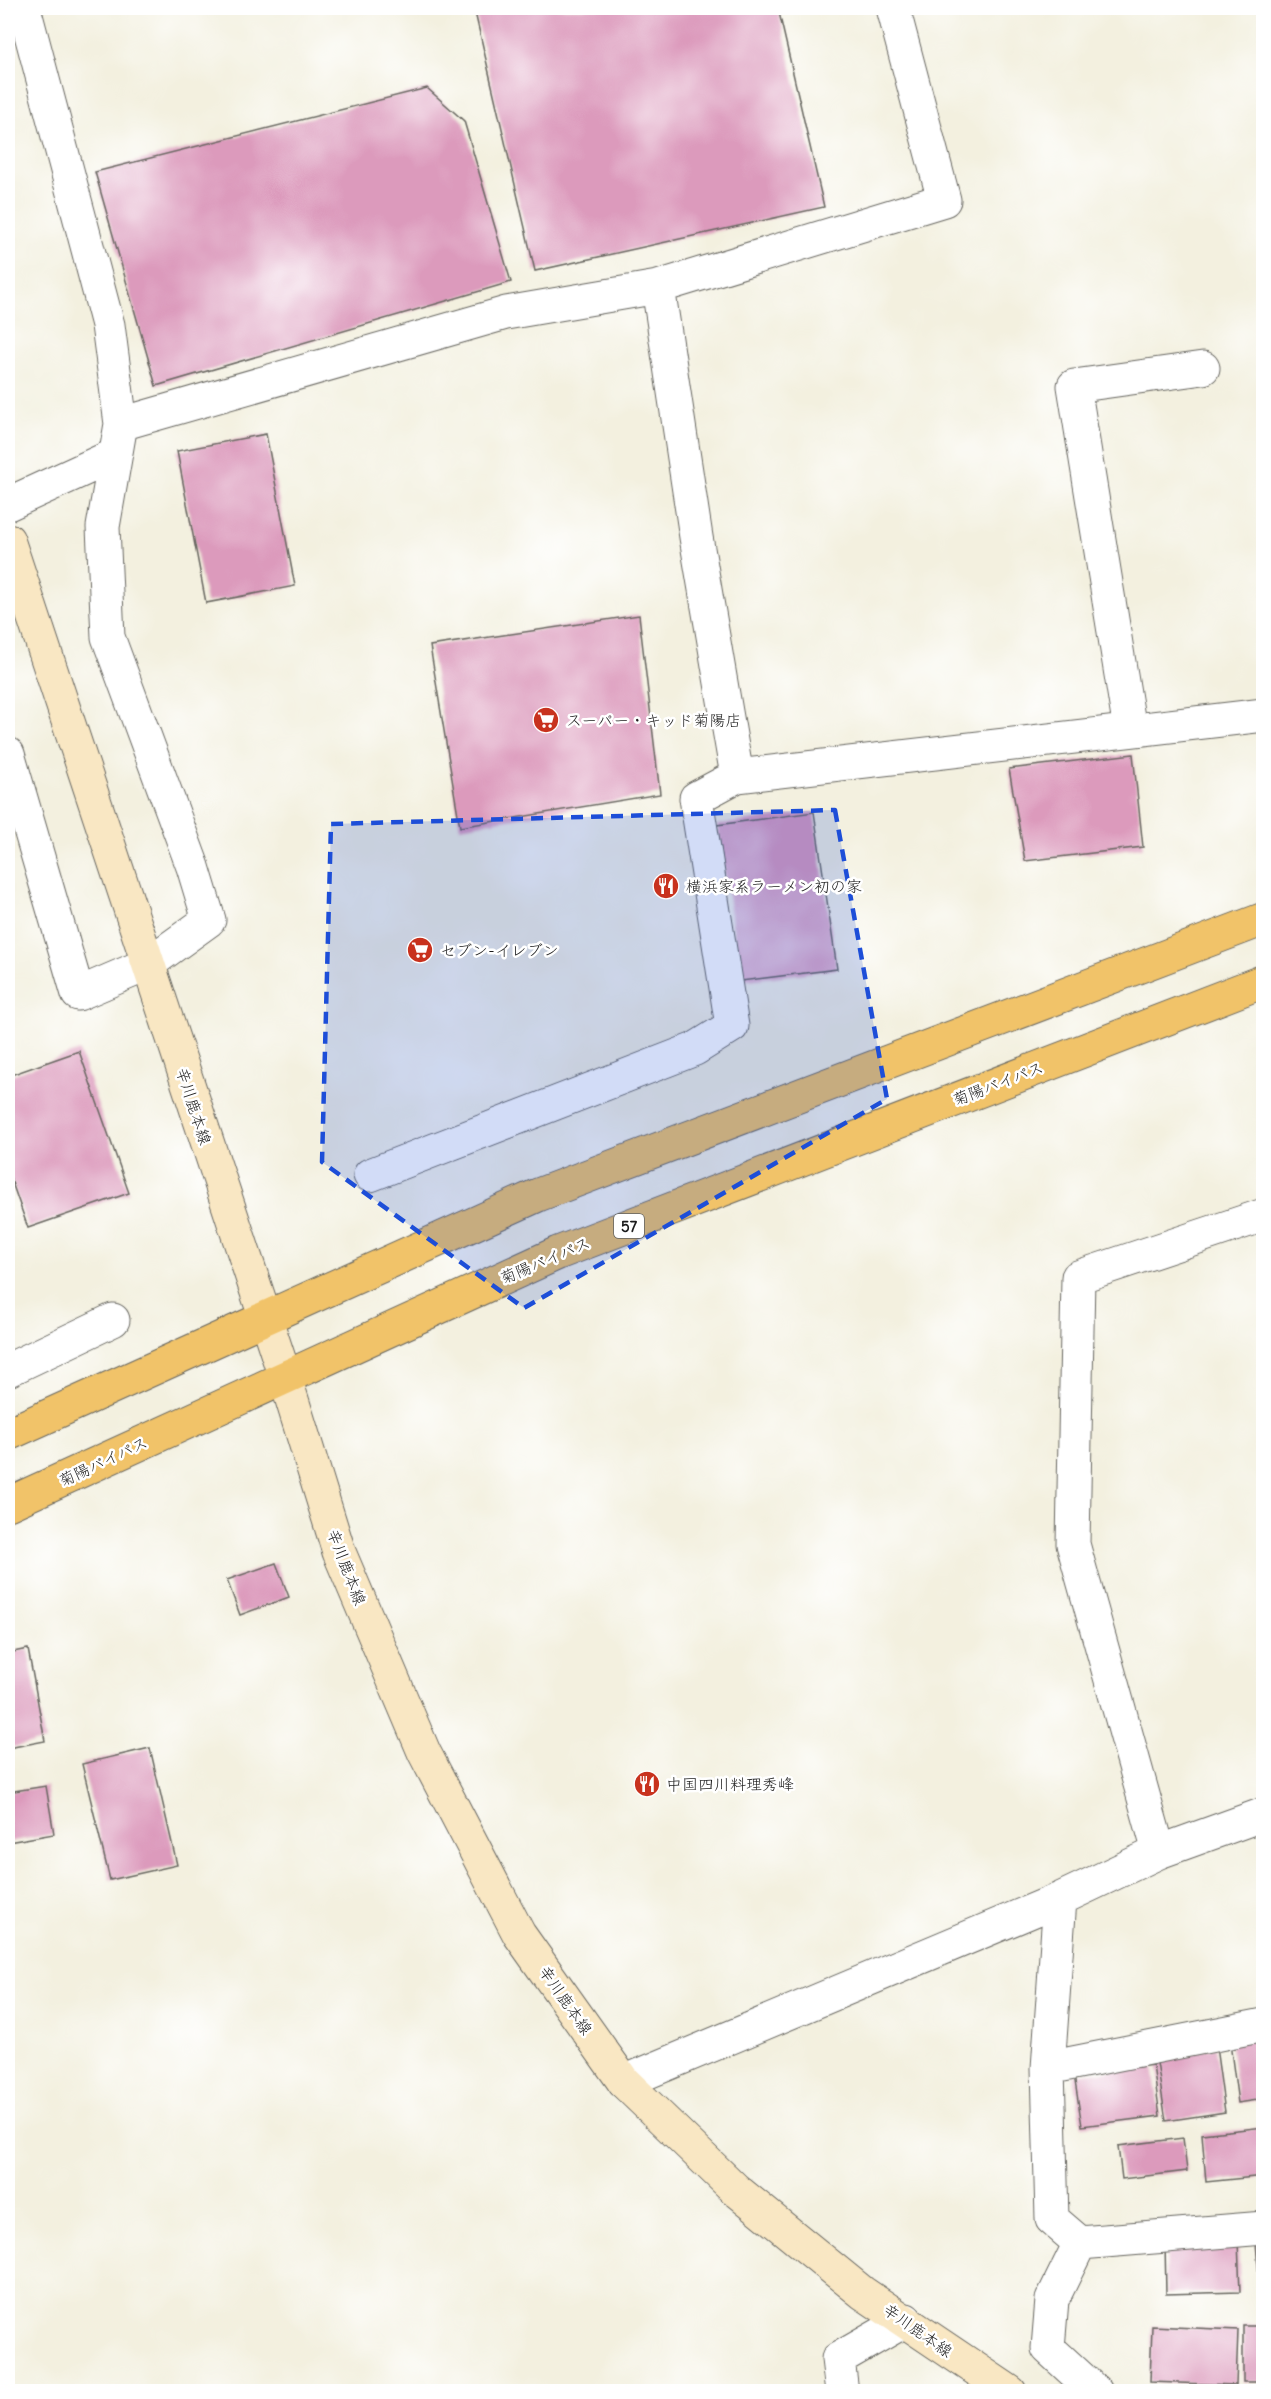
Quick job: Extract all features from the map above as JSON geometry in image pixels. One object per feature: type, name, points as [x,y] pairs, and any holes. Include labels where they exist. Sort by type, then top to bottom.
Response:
[{"type":"highway","points":[[8,1434],[538,1195],[1263,919]]},
{"type":"highway","name":"菊陽バイパス","points":[[8,1504],[558,1253],[1263,981]]},
{"type":"main road","name":"辛川鹿本線","points":[[8,540],[266,1318],[339,1552],[424,1752],[519,1934],[624,2082],[735,2189],[863,2293],[906,2320],[968,2366],[1010,2391]]},
{"type":"street","points":[[8,754],[78,994],[148,964],[209,920],[193,867],[108,637],[103,527],[118,440],[108,325],[24,8]]},
{"type":"street","points":[[8,504],[118,440],[506,313],[658,286],[944,200],[893,8]]},
{"type":"street","points":[[658,286],[696,537],[737,776]]},
{"type":"street","points":[[1130,730],[1074,386],[1203,368]]},
{"type":"street","points":[[370,1175],[695,1049],[732,1026],[696,798],[737,776],[1263,715]]},
{"type":"street","points":[[1159,1852],[1073,1544],[1078,1277],[1263,1215]]},
{"type":"street","points":[[8,1370],[113,1320]]},
{"type":"street","points":[[624,2082],[1060,1899],[1159,1852],[1263,1814]]},
{"type":"street","points":[[1060,1899],[1048,2068],[1052,2219],[1080,2243],[1263,2228]]},
{"type":"street","points":[[1048,2068],[1263,2025]]},
{"type":"street","points":[[1080,2243],[1052,2300],[1048,2348],[1096,2391]]},
{"type":"street","points":[[842,2391],[838,2359],[906,2320]]},
{"type":"highlighted area","points":[[835,810],[887,1099],[524,1308],[322,1162],[331,824]]},
{"type":"building","points":[[474,8],[778,8],[824,207],[535,271]]},
{"type":"building","points":[[427,88],[464,121],[511,282],[156,386],[95,172]]},
{"type":"building","points":[[266,434],[295,586],[206,603],[177,451]]},
{"type":"building","points":[[639,615],[660,794],[460,827],[430,646]]},
{"type":"building","points":[[1133,754],[1143,847],[1025,861],[1009,769]]},
{"type":"building","points":[[814,812],[837,969],[741,981],[717,825]]},
{"type":"building","points":[[79,1051],[129,1193],[28,1228],[8,1171],[8,1076]]},
{"type":"building","points":[[276,1563],[289,1597],[240,1615],[227,1580]]},
{"type":"building","points":[[28,1649],[45,1741],[8,1748],[8,1653]]},
{"type":"building","points":[[150,1748],[177,1865],[110,1880],[82,1764]]},
{"type":"building","points":[[46,1786],[54,1834],[8,1842],[8,1792]]},
{"type":"building","points":[[1264,2038],[1264,2099],[1238,2103],[1230,2043]]},
{"type":"building","points":[[1216,2047],[1225,2112],[1166,2121],[1156,2056]]},
{"type":"building","points":[[1153,2065],[1160,2116],[1082,2126],[1074,2075]]},
{"type":"building","points":[[1264,2127],[1264,2176],[1206,2182],[1202,2134]]},
{"type":"building","points":[[1183,2138],[1187,2171],[1122,2179],[1118,2146]]},
{"type":"building","points":[[1238,2241],[1240,2292],[1166,2294],[1165,2242]]},
{"type":"building","points":[[1264,2242],[1264,2302],[1261,2302],[1256,2243]]},
{"type":"building","points":[[1152,2326],[1238,2330],[1236,2385],[1150,2382]]},
{"type":"building","points":[[1243,2326],[1264,2326],[1264,2382],[1243,2382]]},
{"type":"place","name":"スーパー・キッド菊陽店","points":[[546,720]]},
{"type":"place","name":"横浜家系ラーメン初の家","points":[[666,886]]},
{"type":"place","name":"セブン-イレブン","points":[[420,950]]},
{"type":"place","name":"中国四川料理秀峰","points":[[647,1784]]}]
